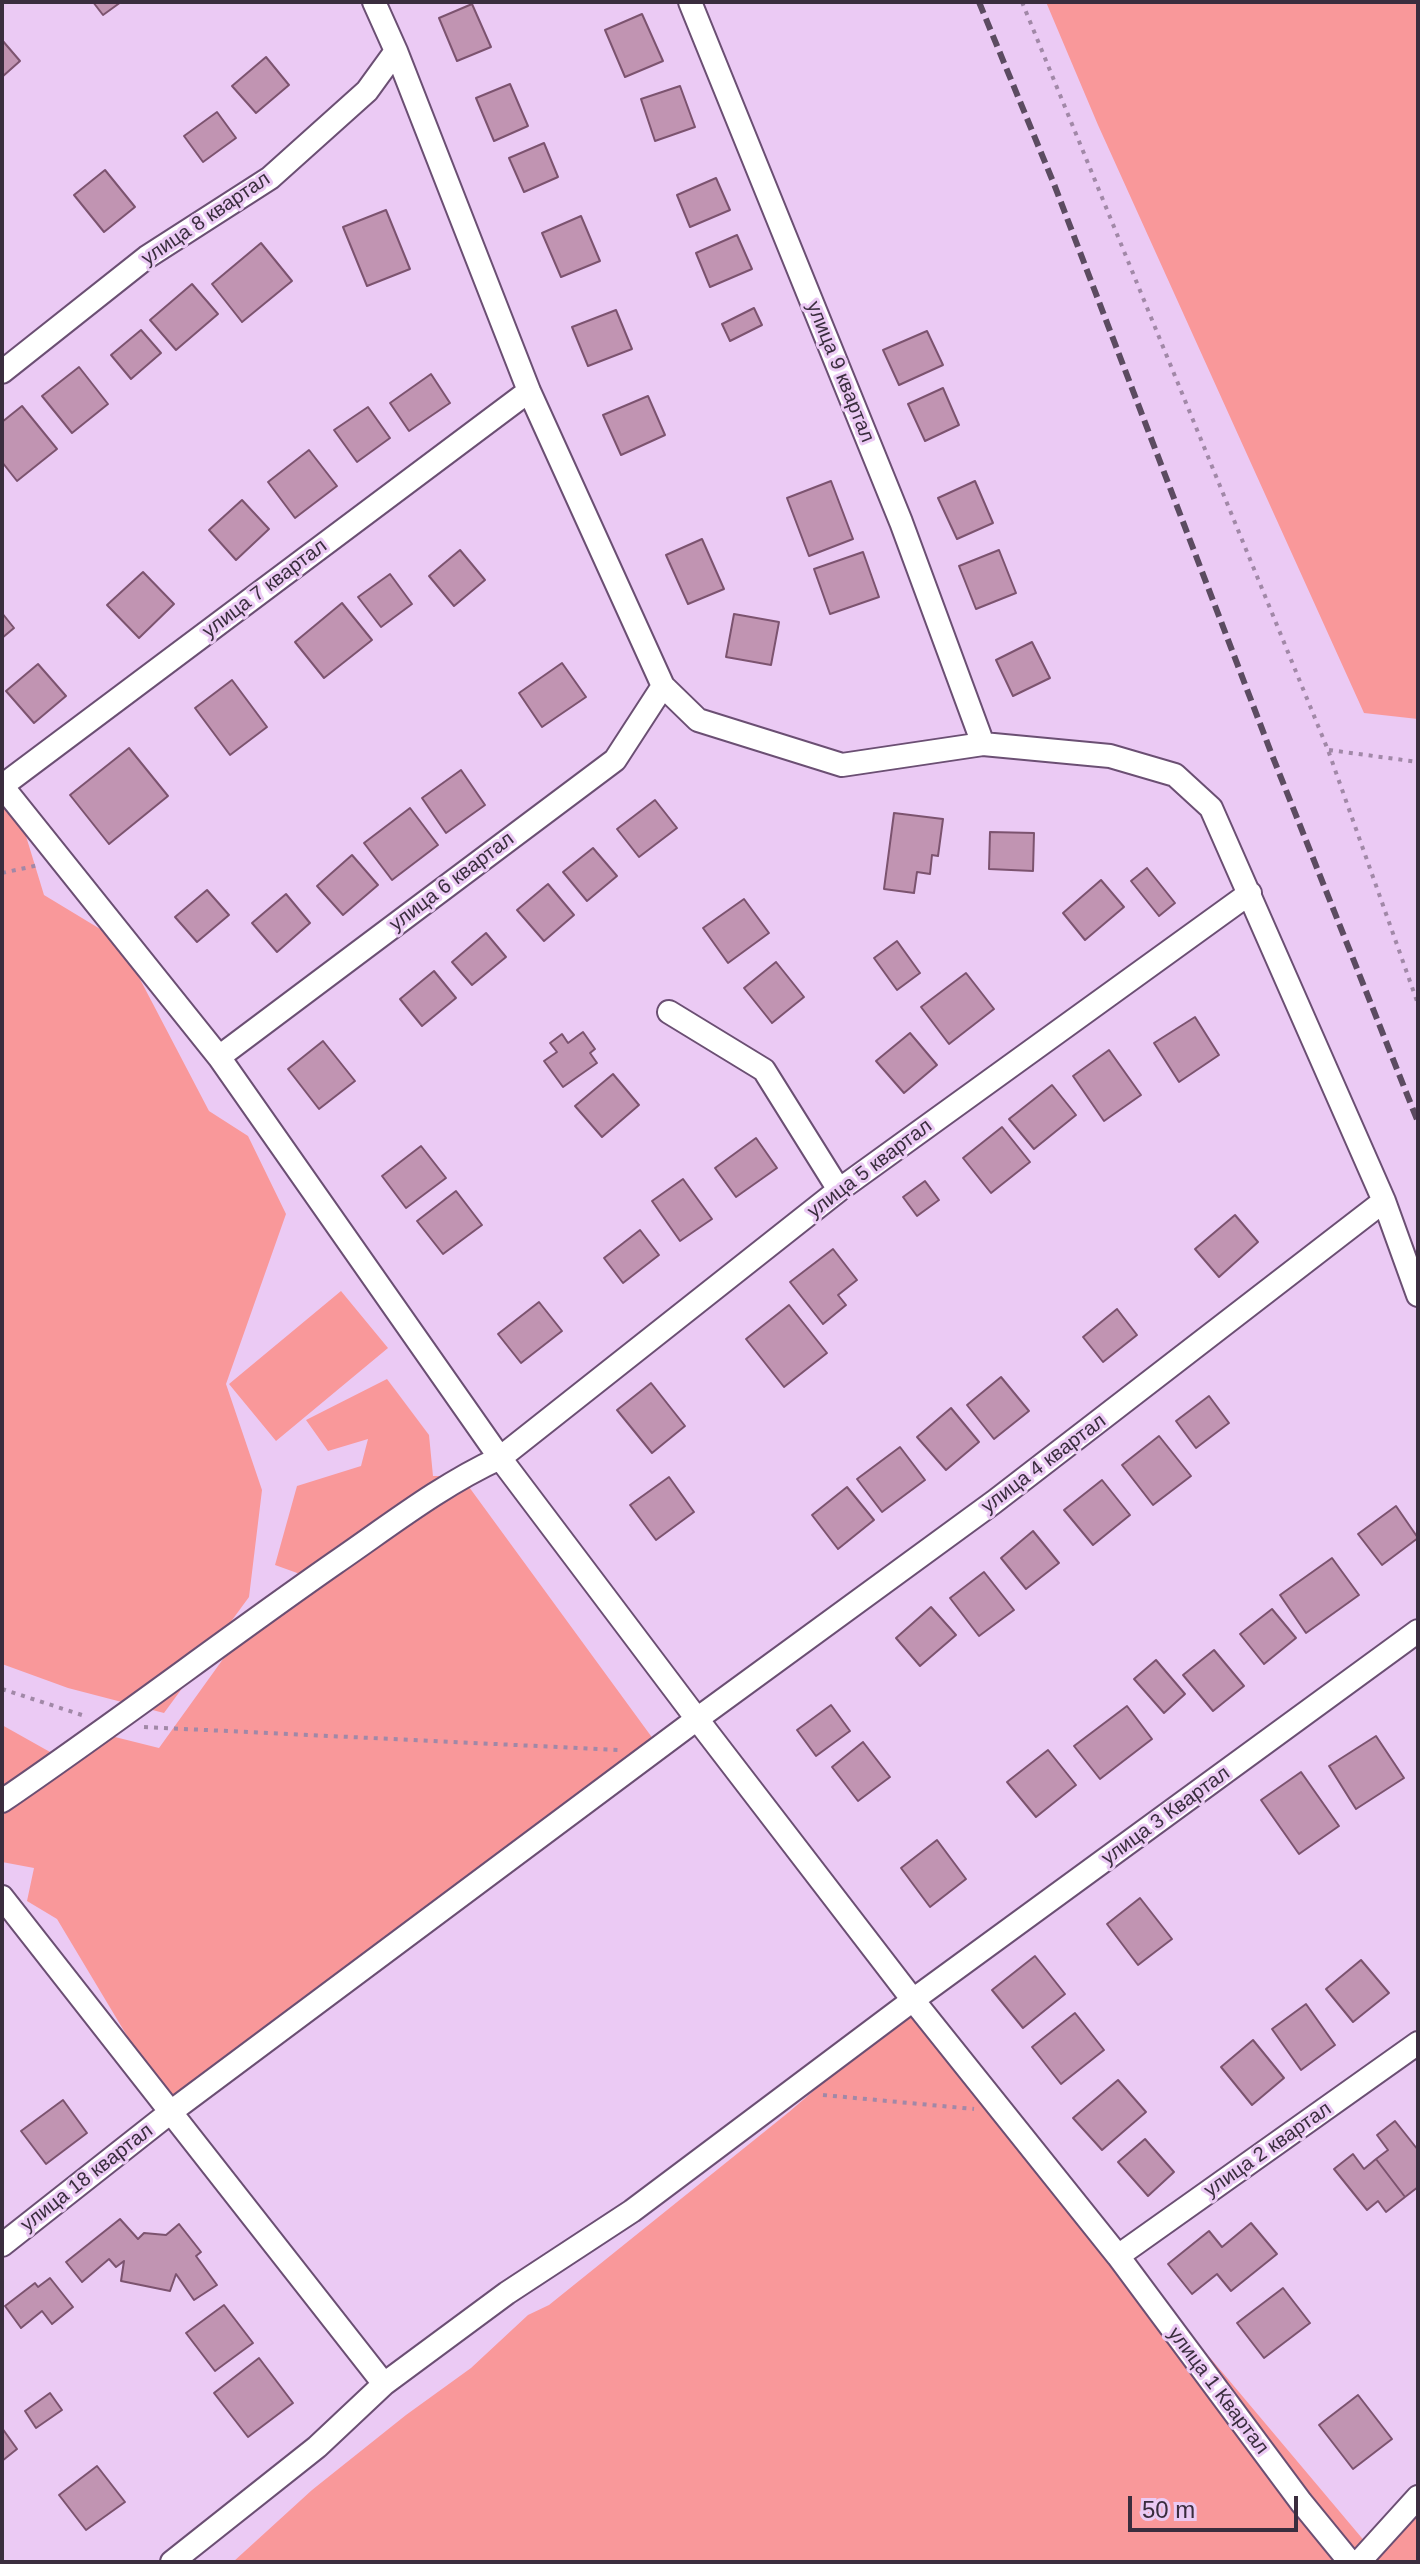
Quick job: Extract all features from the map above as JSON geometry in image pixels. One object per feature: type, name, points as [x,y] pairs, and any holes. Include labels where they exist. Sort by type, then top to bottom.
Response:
[{"type":"street","points":[[374,2],[529,391],[663,686],[698,720],[842,765],[983,744],[1110,756],[1175,775],[1211,808],[1384,1201],[1418,1295]]},
{"type":"street","name":"улица 9 квартал","points":[[690,2],[901,522],[983,744]]},
{"type":"street","name":"улица 8 квартал","points":[[2,372],[147,257],[270,178],[367,91],[396,51]]},
{"type":"street","name":"улица 7 квартал","points":[[2,786],[529,391]]},
{"type":"street","name":"улица 6 квартал","points":[[219,1057],[615,760],[663,686]]},
{"type":"street","name":"улица 1 Квартал","points":[[2,786],[219,1057],[500,1458],[697,1719],[913,2000],[1118,2256],[1301,2502],[1350,2562]]},
{"type":"street","name":"улица 5 квартал","points":[[2,1801],[449,1485],[500,1458],[839,1190],[1250,893]]},
{"type":"street","points":[[669,1012],[764,1070],[839,1190]]},
{"type":"street","name":"улица 4 квартал","points":[[653,1752],[994,1502],[1384,1201]]},
{"type":"street","name":"улица 3 Квартал","points":[[172,2562],[317,2447],[384,2384],[507,2293],[632,2211],[913,2000],[1418,1631]]},
{"type":"street","name":"улица 18 квартал","points":[[2,2245],[172,2111],[653,1752]]},
{"type":"street","points":[[2,1897],[384,2384]]},
{"type":"street","name":"улица 2 квартал","points":[[1118,2256],[1418,2043]]},
{"type":"street","points":[[1359,2562],[1418,2497]]},
{"type":"path","points":[[1022,2],[1328,750],[1418,1004]]},
{"type":"path","points":[[1328,750],[1418,762]]},
{"type":"path","points":[[2,873],[61,860]]},
{"type":"path","points":[[2,1689],[112,1725],[653,1752]]},
{"type":"path","points":[[791,2092],[1004,2112]]},
{"type":"shaded area","points":[[1046,2],[1418,2],[1418,719],[1364,713],[1098,125]]},
{"type":"shaded area","points":[[2,804],[22,823],[44,895],[120,941],[209,1111],[248,1136],[286,1214],[226,1384],[262,1490],[249,1597],[164,1713],[68,1688],[2,1664]]},
{"type":"shaded area","points":[[341,1291],[388,1348],[276,1441],[229,1384]]},
{"type":"shaded area","points":[[387,1379],[429,1435],[433,1476],[461,1476],[659,1747],[172,2111],[57,1919],[27,1901],[34,1868],[2,1862],[2,1725],[50,1752],[111,1736],[159,1748],[236,1641],[300,1574],[275,1565],[297,1486],[361,1466],[368,1439],[328,1451],[306,1420]]},
{"type":"shaded area","points":[[913,2005],[1377,2556],[1418,2514],[1418,2562],[233,2562],[312,2490],[471,2368],[528,2315],[549,2305],[789,2112]]},
{"type":"building","points":[[93,2],[121,2],[103,15]]},
{"type":"building","points":[[472,4],[491,47],[457,61],[439,18]]},
{"type":"building","points":[[642,14],[663,61],[625,77],[605,30]]},
{"type":"building","points":[[2,40],[20,61],[2,77]]},
{"type":"building","points":[[266,57],[289,85],[256,113],[232,86]]},
{"type":"building","points":[[510,84],[528,126],[494,141],[476,98]]},
{"type":"building","points":[[680,86],[695,127],[655,141],[641,99]]},
{"type":"building","points":[[217,112],[236,138],[203,162],[184,136]]},
{"type":"building","points":[[544,143],[558,177],[524,192],[509,158]]},
{"type":"building","points":[[105,170],[135,207],[104,232],[74,195]]},
{"type":"building","points":[[716,178],[730,210],[690,227],[677,195]]},
{"type":"building","points":[[386,210],[410,269],[367,286],[343,227]]},
{"type":"building","points":[[581,216],[600,261],[561,277],[542,233]]},
{"type":"building","points":[[737,235],[752,269],[710,287],[696,253]]},
{"type":"building","points":[[261,243],[292,281],[242,322],[212,284]]},
{"type":"building","points":[[192,284],[218,314],[176,350],[150,320]]},
{"type":"building","points":[[754,308],[762,325],[730,341],[722,324]]},
{"type":"building","points":[[616,310],[632,349],[588,366],[572,327]]},
{"type":"building","points":[[141,330],[161,353],[131,379],[111,355]]},
{"type":"building","points":[[927,331],[943,365],[899,385],[883,350]]},
{"type":"building","points":[[79,367],[108,404],[72,433],[42,396]]},
{"type":"building","points":[[431,374],[450,403],[409,431],[390,403]]},
{"type":"building","points":[[943,388],[959,425],[925,441],[908,404]]},
{"type":"building","points":[[648,396],[665,435],[621,455],[603,415]]},
{"type":"building","points":[[22,406],[57,449],[17,481],[2,462],[2,422]]},
{"type":"building","points":[[368,407],[390,438],[357,462],[334,430]]},
{"type":"building","points":[[309,450],[337,486],[295,518],[268,482]]},
{"type":"building","points":[[831,481],[853,539],[809,556],[787,498]]},
{"type":"building","points":[[975,481],[993,523],[957,539],[938,498]]},
{"type":"building","points":[[242,500],[269,529],[236,560],[209,530]]},
{"type":"building","points":[[702,539],[724,589],[688,604],[666,555]]},
{"type":"building","points":[[460,550],[485,580],[454,606],[429,576]]},
{"type":"building","points":[[999,550],[1016,593],[976,609],[959,566]]},
{"type":"building","points":[[863,552],[879,597],[830,614],[814,569]]},
{"type":"building","points":[[143,572],[174,604],[139,638],[107,605]]},
{"type":"building","points":[[390,574],[412,604],[381,627],[358,597]]},
{"type":"building","points":[[342,603],[372,640],[324,678],[295,642]]},
{"type":"building","points":[[2,613],[14,628],[2,638]]},
{"type":"building","points":[[734,614],[779,622],[771,665],[726,657]]},
{"type":"building","points":[[1032,642],[1050,678],[1013,696],[996,660]]},
{"type":"building","points":[[562,663],[586,697],[542,727],[519,693]]},
{"type":"building","points":[[38,664],[66,696],[34,723],[6,691]]},
{"type":"building","points":[[232,680],[267,727],[230,755],[195,708]]},
{"type":"building","points":[[129,748],[168,796],[109,844],[70,795]]},
{"type":"building","points":[[461,770],[485,805],[446,833],[422,798]]},
{"type":"building","points":[[655,800],[677,828],[639,857],[617,829]]},
{"type":"building","points":[[410,808],[438,845],[392,880],[364,843]]},
{"type":"building","points":[[894,813],[943,819],[938,856],[932,855],[930,874],[917,872],[914,893],[884,889]]},
{"type":"building","points":[[990,832],[1034,833],[1033,871],[989,869]]},
{"type":"building","points":[[593,848],[617,876],[587,901],[563,872]]},
{"type":"building","points":[[352,855],[378,885],[343,915],[317,886]]},
{"type":"building","points":[[1147,868],[1175,903],[1159,916],[1131,881]]},
{"type":"building","points":[[1101,880],[1124,907],[1085,940],[1063,913]]},
{"type":"building","points":[[548,884],[574,915],[544,941],[517,910]]},
{"type":"building","points":[[207,890],[229,915],[197,942],[175,917]]},
{"type":"building","points":[[286,894],[310,923],[277,952],[252,923]]},
{"type":"building","points":[[744,899],[769,933],[728,963],[703,928]]},
{"type":"building","points":[[486,933],[506,957],[472,985],[452,962]]},
{"type":"building","points":[[897,941],[920,973],[897,990],[874,958]]},
{"type":"building","points":[[776,962],[804,997],[772,1023],[744,988]]},
{"type":"building","points":[[434,971],[456,998],[422,1026],[400,999]]},
{"type":"building","points":[[966,973],[994,1009],[949,1044],[921,1007]]},
{"type":"building","points":[[1195,1017],[1219,1055],[1179,1082],[1154,1043]]},
{"type":"building","points":[[583,1032],[595,1049],[590,1053],[597,1063],[563,1087],[544,1061],[557,1052],[550,1043],[562,1034],[568,1043]]},
{"type":"building","points":[[910,1033],[937,1065],[904,1093],[876,1061]]},
{"type":"building","points":[[323,1041],[355,1081],[319,1109],[288,1069]]},
{"type":"building","points":[[1109,1050],[1141,1095],[1104,1121],[1073,1076]]},
{"type":"building","points":[[613,1074],[639,1105],[602,1137],[575,1106]]},
{"type":"building","points":[[1052,1085],[1076,1115],[1034,1149],[1009,1119]]},
{"type":"building","points":[[1002,1127],[1030,1162],[991,1193],[963,1158]]},
{"type":"building","points":[[756,1138],[777,1168],[736,1197],[715,1168]]},
{"type":"building","points":[[421,1146],[446,1178],[406,1208],[382,1176]]},
{"type":"building","points":[[683,1179],[712,1219],[680,1241],[652,1201]]},
{"type":"building","points":[[925,1181],[939,1200],[917,1216],[903,1197]]},
{"type":"building","points":[[456,1191],[482,1225],[443,1254],[417,1221]]},
{"type":"building","points":[[1235,1215],[1258,1242],[1219,1277],[1195,1249]]},
{"type":"building","points":[[640,1230],[659,1255],[623,1283],[604,1258]]},
{"type":"building","points":[[833,1249],[857,1280],[838,1295],[846,1305],[823,1324],[790,1282]]},
{"type":"building","points":[[539,1302],[562,1331],[521,1363],[498,1334]]},
{"type":"building","points":[[789,1305],[827,1353],[784,1387],[746,1339]]},
{"type":"building","points":[[1117,1309],[1137,1335],[1103,1362],[1083,1337]]},
{"type":"building","points":[[1001,1377],[1029,1411],[994,1439],[967,1405]]},
{"type":"building","points":[[651,1383],[685,1426],[652,1453],[617,1410]]},
{"type":"building","points":[[1209,1396],[1229,1423],[1196,1448],[1176,1421]]},
{"type":"building","points":[[951,1408],[979,1442],[946,1470],[917,1437]]},
{"type":"building","points":[[1159,1436],[1191,1476],[1153,1505],[1122,1465]]},
{"type":"building","points":[[900,1447],[925,1480],[882,1512],[857,1479]]},
{"type":"building","points":[[669,1477],[694,1512],[656,1540],[630,1505]]},
{"type":"building","points":[[1102,1480],[1130,1515],[1093,1545],[1064,1510]]},
{"type":"building","points":[[847,1487],[874,1520],[838,1549],[812,1515]]},
{"type":"building","points":[[1396,1506],[1418,1538],[1382,1565],[1358,1534]]},
{"type":"building","points":[[1033,1531],[1059,1563],[1026,1589],[1001,1558]]},
{"type":"building","points":[[1332,1558],[1359,1595],[1306,1633],[1280,1595]]},
{"type":"building","points":[[984,1572],[1014,1610],[979,1636],[950,1598]]},
{"type":"building","points":[[931,1607],[956,1635],[920,1666],[896,1638]]},
{"type":"building","points":[[1272,1609],[1296,1638],[1264,1664],[1240,1634]]},
{"type":"building","points":[[1214,1650],[1244,1686],[1213,1711],[1183,1675]]},
{"type":"building","points":[[1156,1660],[1185,1694],[1164,1713],[1134,1679]]},
{"type":"building","points":[[831,1705],[850,1731],[816,1756],[797,1730]]},
{"type":"building","points":[[1127,1706],[1152,1739],[1100,1779],[1074,1746]]},
{"type":"building","points":[[1376,1736],[1404,1778],[1356,1809],[1329,1766]]},
{"type":"building","points":[[863,1742],[890,1777],[858,1801],[832,1767]]},
{"type":"building","points":[[1048,1750],[1076,1785],[1036,1817],[1007,1782]]},
{"type":"building","points":[[1301,1772],[1339,1826],[1299,1854],[1261,1800]]},
{"type":"building","points":[[937,1840],[966,1879],[930,1907],[901,1868]]},
{"type":"building","points":[[1140,1898],[1172,1939],[1138,1965],[1107,1924]]},
{"type":"building","points":[[1035,1956],[1065,1994],[1023,2028],[992,1990]]},
{"type":"building","points":[[1361,1960],[1389,1993],[1353,2022],[1326,1989]]},
{"type":"building","points":[[1306,2004],[1335,2045],[1301,2070],[1272,2029]]},
{"type":"building","points":[[1075,2013],[1104,2050],[1061,2084],[1032,2047]]},
{"type":"building","points":[[1253,2040],[1284,2078],[1252,2105],[1221,2067]]},
{"type":"building","points":[[1118,2080],[1146,2112],[1102,2150],[1073,2118]]},
{"type":"building","points":[[63,2100],[87,2133],[46,2164],[21,2131]]},
{"type":"building","points":[[1395,2121],[1418,2150],[1418,2187],[1405,2197],[1376,2159],[1388,2150],[1377,2135]]},
{"type":"building","points":[[1145,2139],[1174,2172],[1148,2196],[1118,2162]]},
{"type":"building","points":[[1353,2154],[1364,2169],[1376,2159],[1405,2197],[1386,2212],[1378,2201],[1367,2210],[1334,2169]]},
{"type":"building","points":[[120,2219],[138,2239],[144,2233],[166,2235],[179,2224],[201,2252],[196,2256],[217,2285],[194,2300],[176,2274],[170,2291],[121,2281],[124,2261],[116,2267],[109,2259],[82,2282],[66,2262]]},
{"type":"building","points":[[1251,2223],[1277,2254],[1231,2291],[1217,2274],[1192,2294],[1168,2264],[1209,2231],[1222,2247]]},
{"type":"building","points":[[50,2278],[73,2307],[52,2324],[42,2311],[21,2328],[5,2306],[35,2283],[38,2287]]},
{"type":"building","points":[[1283,2288],[1310,2323],[1264,2358],[1237,2323]]},
{"type":"building","points":[[224,2305],[253,2343],[215,2371],[186,2333]]},
{"type":"building","points":[[259,2358],[293,2403],[248,2437],[214,2393]]},
{"type":"building","points":[[50,2393],[62,2410],[36,2428],[25,2411]]},
{"type":"building","points":[[1358,2395],[1392,2439],[1353,2469],[1319,2425]]},
{"type":"building","points":[[2,2428],[17,2449],[2,2461]]},
{"type":"building","points":[[97,2466],[125,2502],[86,2530],[59,2495]]},
{"type":"railway","points":[[979,2],[1054,184],[1272,755],[1418,1122]]}]
